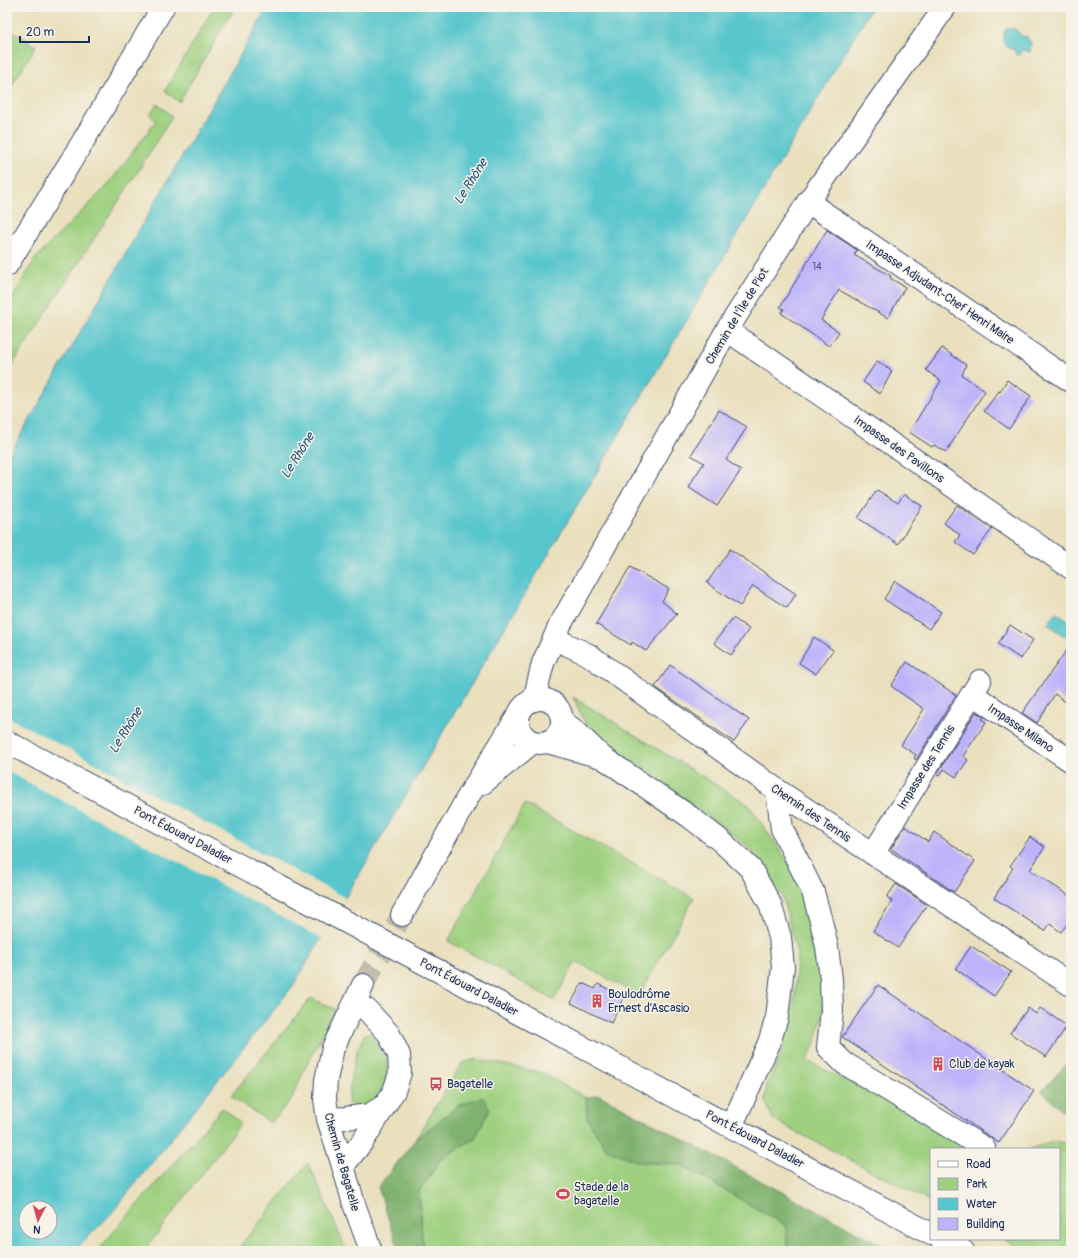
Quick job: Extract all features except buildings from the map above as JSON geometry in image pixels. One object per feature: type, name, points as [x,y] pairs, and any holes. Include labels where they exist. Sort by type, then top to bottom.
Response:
[{"type":"street","points":[[7,265],[163,7]]},
{"type":"street","name":"Chemin de l'Île de Piot","points":[[526,707],[560,625],[727,330],[808,202],[945,7]]},
{"type":"street","name":"Impasse Adjudant-Chef Henri Maire","points":[[808,202],[1071,381]]},
{"type":"street","name":"Impasse des Pavillons","points":[[727,330],[1071,568]]},
{"type":"street","name":"Chemin de l'Île de Piot","points":[[554,640],[551,657],[559,715]]},
{"type":"street","name":"Chemin des Tennis","points":[[554,640],[589,655],[777,790],[1071,985]]},
{"type":"street","name":"Impasse Milano","points":[[976,688],[1071,761]]},
{"type":"street","name":"Impasse des Tennis","points":[[872,854],[976,688]]},
{"type":"street","points":[[402,915],[469,795],[526,707],[540,700],[546,700],[552,703],[559,715],[602,757],[690,817],[721,841],[751,869],[770,904],[780,937],[783,967],[777,1017],[769,1043],[730,1126]]},
{"type":"street","points":[[526,707],[518,721],[519,728],[527,739],[602,757]]},
{"type":"street","points":[[469,795],[540,742],[553,739],[561,728],[559,715]]},
{"type":"street","name":"Pont Édouard Daladier","points":[[7,742],[930,1233]]},
{"type":"street","points":[[777,790],[782,829],[813,892],[827,947],[832,980],[832,1012],[828,1047],[844,1063],[984,1148]]},
{"type":"street","name":"Chemin de Bagatelle","points":[[371,1251],[354,1204],[328,1119],[325,1099],[326,1080],[333,1048],[359,994],[367,1010],[389,1034],[399,1055],[400,1073],[394,1091],[384,1106]]},
{"type":"street","points":[[328,1119],[369,1115],[384,1106]]},
{"type":"street","points":[[343,1166],[363,1141],[384,1106]]},
{"type":"street","points":[[941,1240],[950,1251]]},
{"type":"street","points":[[942,1240],[963,1251]]},
{"type":"green space","points":[[214,7],[235,7],[179,102],[165,91]]},
{"type":"green space","points":[[7,28],[36,46],[7,93]]},
{"type":"green space","points":[[157,104],[172,116],[7,373],[7,307],[35,259],[107,186],[156,121],[150,114]]},
{"type":"green space","points":[[573,697],[749,805],[798,877],[826,967],[823,1014],[816,1040],[807,1061],[893,1103],[975,1148],[930,1148],[930,1201],[773,1119],[765,1100],[767,1083],[776,1066],[784,1042],[795,996],[797,953],[782,896],[748,846],[658,780],[590,734]]},
{"type":"green space","points":[[525,804],[694,898],[639,996],[576,961],[554,1000],[448,941]]},
{"type":"green space","points":[[311,998],[336,1010],[310,1058],[292,1098],[271,1123],[231,1096]]},
{"type":"green space","points":[[371,1033],[386,1058],[388,1075],[385,1090],[376,1103],[356,1108],[348,1103],[351,1076],[357,1051],[365,1034]]},
{"type":"green space","points":[[477,1059],[543,1073],[586,1098],[587,1118],[639,1162],[682,1165],[785,1225],[789,1251],[425,1251],[422,1236],[419,1192],[440,1160],[475,1138],[459,1105],[415,1140],[462,1063]]},
{"type":"green space","points":[[1071,1059],[1071,1119],[1042,1091]]},
{"type":"green space","points":[[599,1095],[893,1251],[789,1251],[785,1225],[682,1165],[639,1162],[606,1149],[587,1118],[586,1098]]},
{"type":"green space","points":[[482,1097],[490,1109],[475,1138],[440,1160],[419,1192],[422,1236],[425,1251],[399,1251],[378,1187],[415,1140],[459,1105]]},
{"type":"green space","points":[[222,1108],[241,1123],[144,1251],[97,1251]]},
{"type":"green space","points":[[1054,1141],[1071,1144],[1071,1251],[1027,1251],[1005,1240],[1060,1240],[1060,1148],[1033,1148]]},
{"type":"green space","points":[[308,1163],[347,1251],[236,1251]]},
{"type":"water","name":"Le Rhône","points":[[268,7],[872,7],[293,986],[111,1214],[74,1251],[7,1251],[7,459]]},
{"type":"water","points":[[1007,28],[1012,28],[1019,32],[1021,36],[1027,37],[1031,43],[1030,52],[1022,50],[1019,55],[1017,55],[1014,50],[1007,47],[1003,42],[1004,34]]},
{"type":"water","points":[[1056,612],[1071,622],[1070,640],[1048,624]]},
{"type":"pier","points":[[7,717],[347,899],[323,939],[7,771]]},
{"type":"tunnel","points":[[363,985],[402,915]]},
{"type":"place","name":"Boulodrôme Ernest d’Ascasio","points":[[597,1001]]},
{"type":"place","name":"Club de kayak","points":[[938,1064]]},
{"type":"place","name":"Bagatelle","points":[[436,1084]]},
{"type":"place","name":"Stade de la bagatelle","points":[[563,1194]]}]
